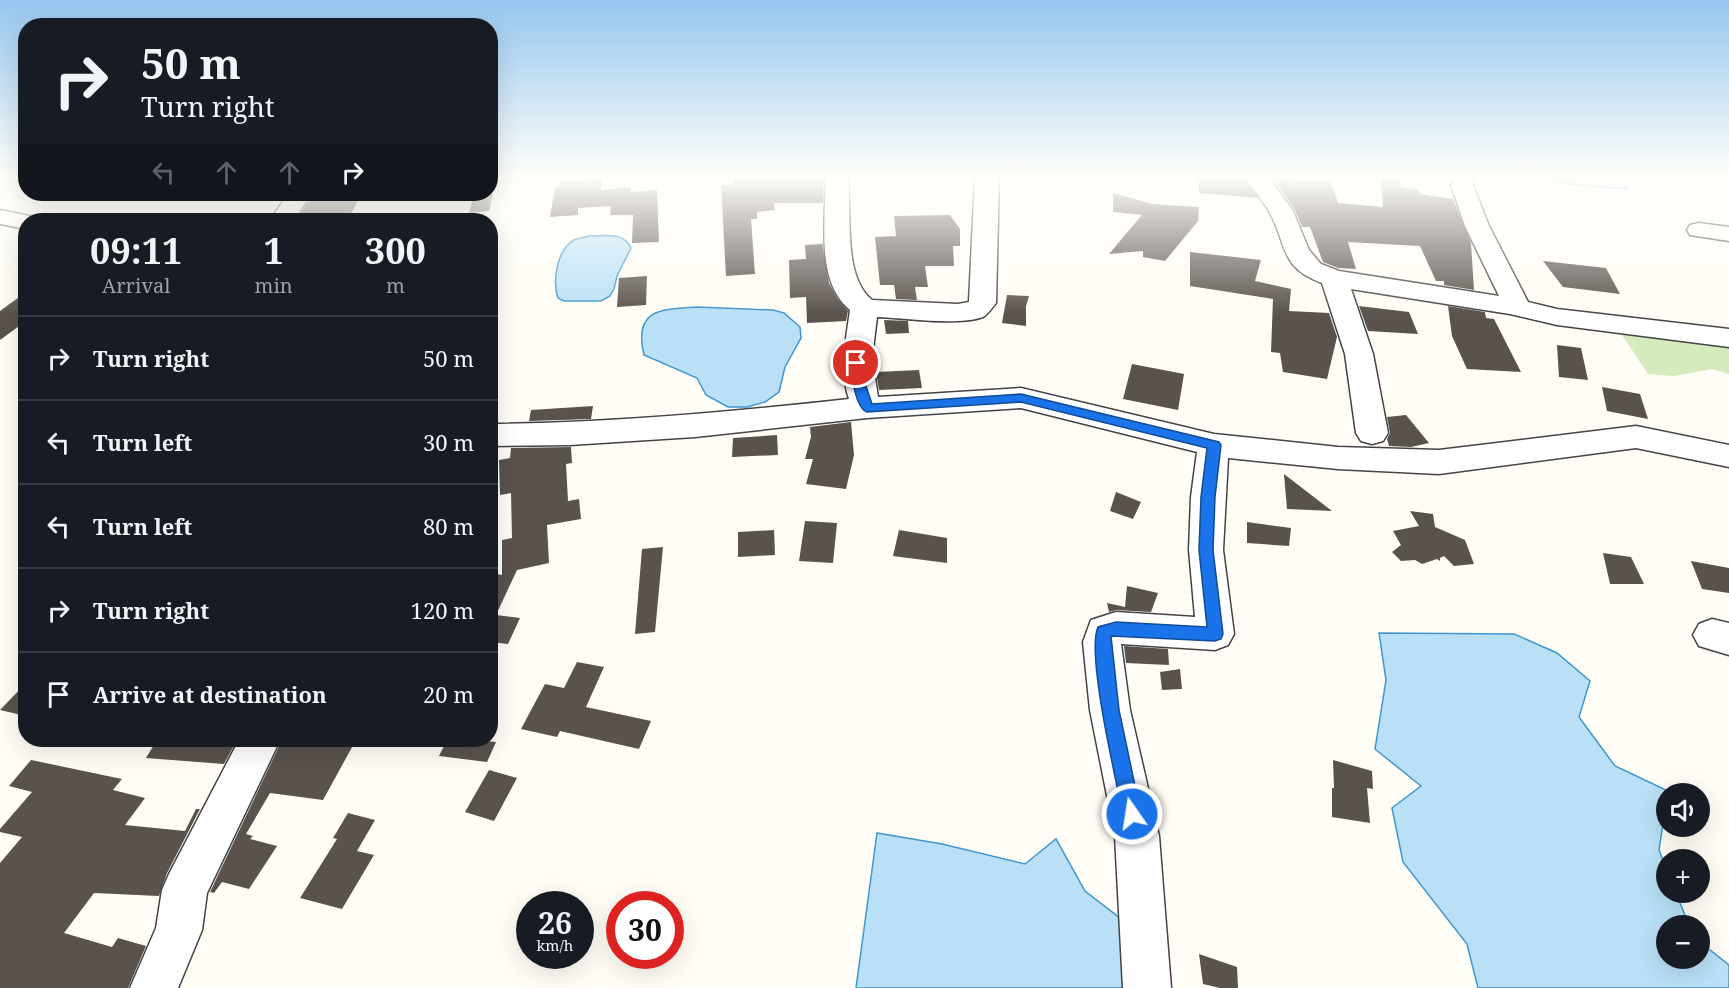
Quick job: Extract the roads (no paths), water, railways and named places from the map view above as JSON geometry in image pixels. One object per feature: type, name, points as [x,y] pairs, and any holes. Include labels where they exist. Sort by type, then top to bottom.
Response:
[{"type":"street","points":[[839,223],[838,255],[850,294],[864,308],[958,312],[976,310],[982,303],[985,223]]},
{"type":"street","points":[[1286,223],[1297,252],[1312,270],[1334,278],[1518,308],[1557,317],[1729,338]]},
{"type":"street","points":[[1476,223],[1518,308]]},
{"type":"street","points":[[1698,230],[1729,234]]},
{"type":"street","points":[[1334,278],[1359,354],[1372,433]]},
{"type":"street","points":[[864,308],[856,363],[857,377],[867,408]]},
{"type":"street","points":[[498,435],[570,434],[695,426],[867,408],[1021,398],[1214,445],[1338,458],[1439,462],[1635,437],[1729,456]]},
{"type":"street","points":[[1147,988],[1137,836],[1110,710],[1102,642],[1104,631],[1116,628],[1215,634],[1206,550],[1208,497],[1214,445]]},
{"type":"street","points":[[154,988],[179,930],[185,890],[256,747]]},
{"type":"water","points":[[588,236],[618,237],[628,243],[631,248],[610,296],[601,301],[564,301],[558,298],[556,291],[557,266],[568,245],[574,240]]},
{"type":"water","points":[[697,307],[773,310],[784,313],[800,327],[801,338],[785,367],[779,392],[765,402],[747,407],[728,407],[706,395],[697,378],[644,355],[642,328],[652,314],[672,309]]},
{"type":"water","points":[[1379,633],[1514,634],[1557,653],[1590,681],[1579,717],[1615,766],[1656,785],[1656,837],[1661,837],[1659,849],[1656,849],[1656,903],[1680,903],[1685,915],[1656,915],[1656,969],[1710,969],[1710,950],[1729,965],[1729,988],[1478,988],[1467,944],[1403,862],[1392,808],[1421,786],[1375,749],[1386,680]]},
{"type":"water","points":[[877,833],[942,844],[1025,864],[1056,839],[1085,891],[1125,922],[1127,988],[856,988]]}]
